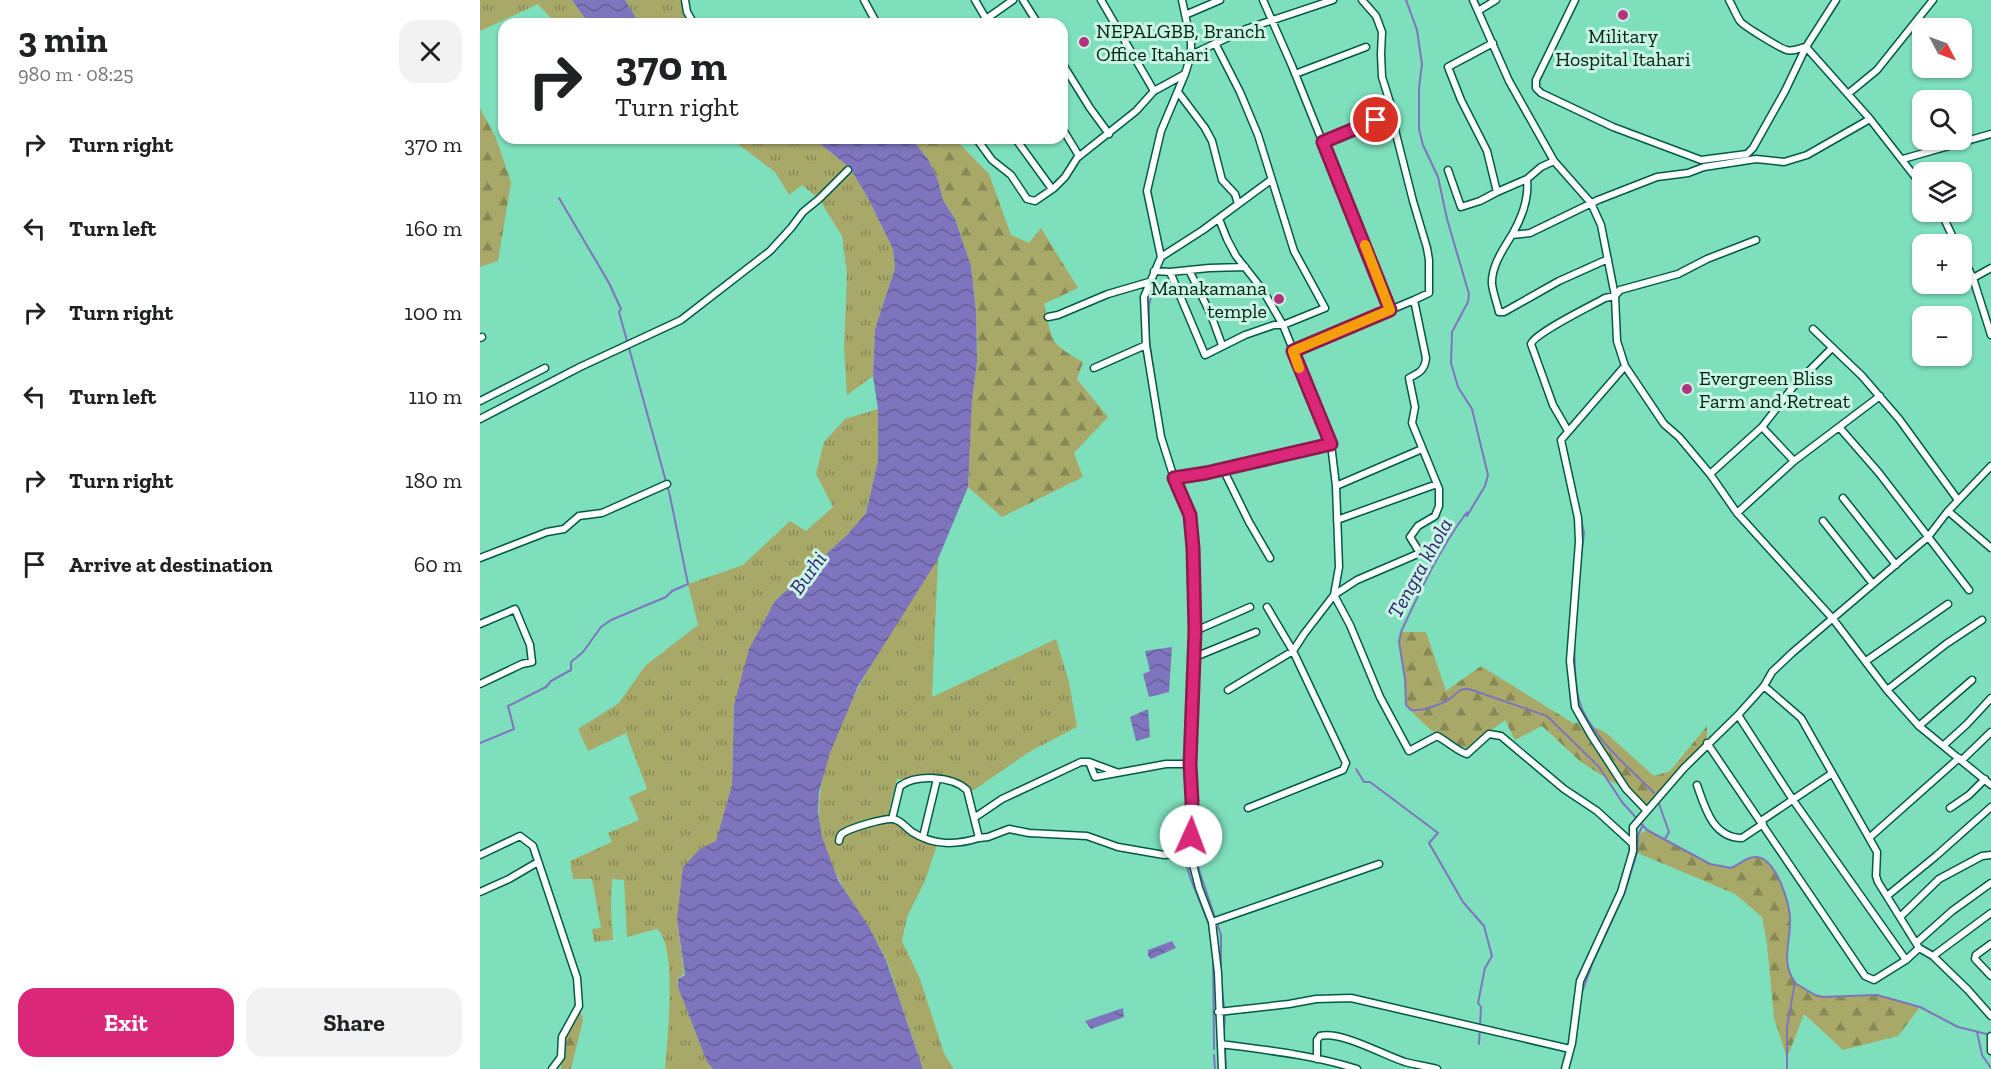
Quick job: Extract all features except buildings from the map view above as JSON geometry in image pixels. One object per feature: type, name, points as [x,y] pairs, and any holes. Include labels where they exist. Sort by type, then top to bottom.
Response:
[{"type":"street","points":[[685,0],[690,18]]},
{"type":"street","points":[[864,0],[874,18]]},
{"type":"street","points":[[975,0],[985,18]]},
{"type":"street","points":[[991,18],[1013,0]]},
{"type":"street","points":[[1023,0],[1034,18]]},
{"type":"street","points":[[1101,0],[1154,91]]},
{"type":"street","points":[[1182,0],[1191,42],[1191,55],[1161,131],[1147,191],[1161,257],[1144,297],[1146,345],[1161,437],[1174,478],[1190,515],[1195,631],[1190,764],[1192,801],[1190,853],[1199,888],[1215,922],[1222,1069]]},
{"type":"street","points":[[1185,15],[1220,0]]},
{"type":"street","points":[[1263,0],[1390,310]]},
{"type":"street","points":[[1191,55],[1246,29],[1333,0]]},
{"type":"street","points":[[1293,351],[1429,293],[1429,260],[1396,134],[1393,112],[1382,77],[1382,32],[1376,16],[1362,0]]},
{"type":"street","points":[[1473,0],[1509,81],[1554,161],[1591,203],[1601,225],[1615,296],[1617,341],[1625,366],[1664,424],[1679,437],[1710,474],[1737,513],[1833,619],[1887,690],[1919,726],[1991,785]]},
{"type":"street","points":[[1478,11],[1496,0]]},
{"type":"street","points":[[1575,0],[1536,80],[1538,91],[1613,127],[1701,160],[1750,152],[1785,91],[1806,47],[1836,0]]},
{"type":"street","points":[[1729,0],[1740,22],[1745,26],[1785,50],[1791,51],[1806,47]]},
{"type":"street","points":[[1848,93],[1877,69],[1933,0]]},
{"type":"street","points":[[1493,43],[1448,67],[1461,100],[1487,151],[1497,192]]},
{"type":"street","points":[[1170,272],[1205,356],[1222,345],[1254,331],[1274,325],[1283,325],[1325,308],[1294,251],[1258,135],[1240,92],[1216,45]]},
{"type":"street","points":[[1295,74],[1366,47]]},
{"type":"street","points":[[1806,47],[1848,93],[1912,172]]},
{"type":"street","points":[[1068,73],[1109,134]]},
{"type":"street","points":[[980,144],[992,160],[1015,179],[1029,201],[1035,201],[1065,177],[1079,156],[1136,111],[1154,91],[1185,74]]},
{"type":"street","points":[[1178,92],[1212,141],[1222,180],[1235,194],[1238,204]]},
{"type":"street","points":[[1323,142],[1393,112]]},
{"type":"street","points":[[1512,235],[1530,233],[1591,203],[1657,177],[1756,159],[1784,162],[1807,156],[1870,119]]},
{"type":"street","points":[[1903,159],[1991,134]]},
{"type":"street","points":[[1068,138],[1079,156]]},
{"type":"street","points":[[1019,144],[1052,189]]},
{"type":"street","points":[[1448,170],[1461,207],[1480,201],[1527,179],[1541,167],[1554,161]]},
{"type":"street","points":[[480,419],[580,367],[681,321],[770,251],[803,212],[819,200],[848,170]]},
{"type":"street","points":[[1527,179],[1528,190],[1523,211],[1496,265],[1493,276],[1492,284],[1499,312],[1504,312],[1559,281],[1608,259]]},
{"type":"street","points":[[1161,257],[1172,252],[1271,180]]},
{"type":"street","points":[[1219,219],[1227,239],[1262,289],[1283,325],[1331,444],[1336,486],[1339,567],[1334,596],[1350,625],[1380,697],[1409,751],[1437,736],[1451,743],[1461,753],[1467,754],[1489,734],[1501,736],[1526,759],[1597,811],[1632,843]]},
{"type":"street","points":[[1568,431],[1553,405],[1531,344],[1532,340],[1605,298],[1615,296],[1620,290],[1678,274],[1707,259],[1756,240]]},
{"type":"street","points":[[1154,271],[1245,267]]},
{"type":"street","points":[[1991,268],[1973,278],[1991,335]]},
{"type":"street","points":[[1189,270],[1211,315],[1222,345]]},
{"type":"street","points":[[1048,318],[1107,294],[1149,282]]},
{"type":"street","points":[[1228,690],[1293,651],[1334,596],[1357,580],[1420,553],[1410,537],[1418,526],[1435,516],[1439,506],[1437,484],[1412,423],[1415,407],[1409,378],[1425,367],[1426,358],[1414,300]]},
{"type":"street","points":[[1813,329],[1862,376],[1899,418],[1958,500]]},
{"type":"street","points":[[1094,368],[1146,345]]},
{"type":"street","points":[[1710,474],[1762,427],[1793,387],[1832,348]]},
{"type":"street","points":[[1625,366],[1561,440],[1578,518],[1579,542],[1570,661],[1575,707],[1626,789],[1647,811]]},
{"type":"street","points":[[480,401],[545,368]]},
{"type":"street","points":[[1737,513],[1794,461],[1880,396]]},
{"type":"street","points":[[1762,427],[1794,461]]},
{"type":"street","points":[[1839,428],[1879,472],[1970,590]]},
{"type":"street","points":[[1174,478],[1331,444]]},
{"type":"street","points":[[1336,486],[1422,448]]},
{"type":"street","points":[[1565,1069],[1580,981],[1621,892],[1633,851],[1634,827],[1707,743],[1738,715],[1764,686],[1772,672],[1928,537],[1948,511],[1991,466]]},
{"type":"street","points":[[1223,469],[1270,558]]},
{"type":"street","points":[[480,558],[547,532],[564,529],[579,516],[602,513],[667,484]]},
{"type":"street","points":[[1337,520],[1437,484]]},
{"type":"street","points":[[1844,498],[1896,565]]},
{"type":"street","points":[[1948,511],[1991,548]]},
{"type":"street","points":[[1823,521],[1873,584]]},
{"type":"street","points":[[1866,662],[1948,604]]},
{"type":"street","points":[[1195,631],[1250,607]]},
{"type":"street","points":[[1248,808],[1343,770],[1345,767],[1345,757],[1293,651],[1267,607]]},
{"type":"street","points":[[480,624],[515,609],[530,645],[532,662],[522,664],[480,684]]},
{"type":"street","points":[[1887,690],[1946,644],[1982,621]]},
{"type":"street","points":[[1195,657],[1256,632]]},
{"type":"street","points":[[1919,726],[1972,680]]},
{"type":"street","points":[[1764,686],[1801,718],[1869,838],[1878,857],[1876,876],[1918,945],[1933,956],[1968,990],[1991,1016]]},
{"type":"street","points":[[1944,745],[1991,698]]},
{"type":"street","points":[[1738,715],[1793,800],[1906,960]]},
{"type":"street","points":[[1869,838],[1991,732]]},
{"type":"street","points":[[1707,743],[1864,976],[1874,980],[1906,960],[1952,911],[1991,883]]},
{"type":"street","points":[[974,818],[1002,799],[1081,762],[1089,762],[1117,772]]},
{"type":"street","points":[[1089,762],[1095,777],[1166,764],[1190,764]]},
{"type":"street","points":[[1697,785],[1707,812],[1719,831],[1742,838],[1831,774]]},
{"type":"street","points":[[923,837],[937,779]]},
{"type":"street","points":[[1950,808],[1969,795],[1985,779]]},
{"type":"street","points":[[892,819],[900,786],[913,780],[950,781],[967,790],[980,838]]},
{"type":"street","points":[[1887,897],[1991,807]]},
{"type":"street","points":[[839,841],[844,833],[858,827],[892,819],[923,837],[943,844],[959,844],[1009,829],[1029,833],[1087,836],[1118,848],[1164,855],[1190,853]]},
{"type":"street","points":[[480,855],[520,836],[533,846],[578,978],[579,1006],[562,1037],[561,1057],[552,1069]]},
{"type":"street","points":[[1900,917],[1939,879],[1982,856],[1991,855]]},
{"type":"street","points":[[480,892],[538,862]]},
{"type":"street","points":[[1215,922],[1379,864]]},
{"type":"street","points":[[1933,956],[1991,913]]},
{"type":"street","points":[[1991,944],[1975,958],[1991,976]]},
{"type":"street","points":[[1218,1012],[1289,1005],[1316,999],[1351,998],[1570,1049]]},
{"type":"street","points":[[1317,1059],[1317,1040],[1320,1035],[1325,1035],[1346,1039],[1404,1061],[1437,1069]]},
{"type":"street","points":[[1990,1039],[1991,1051]]},
{"type":"street","points":[[1221,1044],[1339,1063],[1357,1069]]},
{"type":"green space","points":[[480,0],[572,0],[585,18],[551,18],[538,4],[508,18],[498,18],[498,23],[480,31]]},
{"type":"green space","points":[[625,0],[685,0],[692,18],[636,18]]},
{"type":"green space","points":[[480,108],[496,138],[511,182],[498,261],[480,267]]},
{"type":"green space","points":[[738,144],[820,144],[850,168],[868,198],[893,249],[895,268],[875,329],[873,376],[847,395],[844,348],[847,274],[842,236],[819,199],[802,185],[789,195],[775,172]]},
{"type":"green space","points":[[916,144],[960,144],[989,174],[1011,235],[1029,243],[1041,228],[1078,288],[1044,304],[1051,334],[1063,350],[1083,362],[1077,379],[1108,417],[1074,453],[1083,477],[1002,517],[968,487],[972,401],[977,361],[976,311],[971,266],[955,219],[943,200],[938,180],[928,159]]},
{"type":"green space","points":[[878,409],[878,461],[866,513],[847,535],[775,601],[734,705],[732,785],[716,842],[700,849],[677,919],[684,974],[677,979],[678,987],[707,1062],[713,1069],[665,1069],[670,995],[667,954],[663,938],[657,929],[627,937],[624,880],[612,879],[613,940],[594,942],[592,929],[601,928],[592,879],[573,879],[570,861],[612,842],[608,833],[639,820],[629,797],[647,789],[626,733],[588,751],[578,729],[619,703],[645,666],[698,625],[688,584],[743,565],[790,521],[806,531],[833,507],[816,474],[824,442],[845,419]]},
{"type":"green space","points":[[938,559],[932,697],[1056,639],[1069,682],[1077,727],[1029,752],[971,792],[962,782],[953,777],[923,780],[897,779],[889,809],[906,831],[937,845],[925,881],[907,917],[902,941],[920,979],[944,1053],[954,1069],[923,1069],[887,962],[841,884],[827,853],[822,837],[819,804],[825,768],[838,731],[856,692]]},
{"type":"green space","points":[[1401,632],[1426,632],[1446,691],[1481,666],[1573,723],[1583,722],[1605,732],[1654,776],[1670,771],[1707,726],[1707,743],[1647,811],[1626,789],[1581,762],[1542,726],[1515,740],[1505,720],[1467,748],[1458,745],[1433,731],[1406,705],[1405,679],[1399,642]]},
{"type":"green space","points":[[1647,830],[1710,864],[1732,868],[1743,861],[1757,857],[1770,866],[1781,883],[1789,910],[1790,926],[1786,961],[1791,977],[1797,984],[1816,994],[1826,996],[1881,996],[1920,1007],[1898,1036],[1843,1050],[1804,1014],[1787,1058],[1774,1018],[1762,917],[1735,894],[1633,851],[1632,843],[1638,835]]},
{"type":"green space","points":[[579,1006],[583,1020],[571,1069],[561,1069],[562,1037]]},
{"type":"water","points":[[572,0],[625,0],[636,18],[585,18]]},
{"type":"water","name":"Burhi","points":[[820,144],[916,144],[928,159],[938,180],[943,200],[955,219],[971,266],[976,311],[977,361],[972,401],[968,487],[938,559],[858,686],[830,753],[819,792],[818,812],[822,837],[838,880],[869,927],[886,960],[923,1069],[713,1069],[707,1062],[678,987],[678,979],[685,975],[677,919],[683,867],[700,849],[716,841],[732,785],[734,705],[749,649],[775,601],[847,535],[866,513],[878,461],[878,409],[873,376],[875,329],[895,268],[893,249],[868,198],[850,168]]},
{"type":"water","points":[[1172,647],[1169,692],[1149,697],[1143,674],[1150,671],[1145,651]]},
{"type":"water","points":[[1148,709],[1150,737],[1136,741],[1130,717]]},
{"type":"water","points":[[1172,941],[1176,948],[1151,959],[1148,956],[1148,950]]},
{"type":"water","points":[[1123,1008],[1124,1017],[1091,1029],[1085,1021]]},
{"type":"waterway","name":"Tengra khola","points":[[1406,0],[1417,30],[1422,64],[1419,88],[1419,129],[1423,145],[1438,177],[1447,219],[1469,294],[1468,302],[1452,332],[1451,363],[1458,387],[1472,409],[1488,475],[1485,486],[1467,516],[1467,512],[1439,555],[1401,632],[1399,642],[1405,679],[1406,705],[1411,710],[1425,709],[1448,700],[1457,692],[1469,689],[1547,716],[1599,767],[1622,802],[1647,830],[1710,864],[1731,868],[1746,859],[1757,857],[1770,865],[1785,893],[1790,919],[1787,960],[1795,982],[1787,1027],[1787,1069]]},
{"type":"waterway","points":[[480,743],[514,729],[508,706],[546,687],[551,681],[571,670],[571,662],[583,652],[601,627],[611,620],[666,597],[672,591],[688,584],[670,496],[619,312],[621,309],[609,283],[559,198]]},
{"type":"waterway","points":[[1156,278],[1149,305],[1149,339],[1157,394]]},
{"type":"waterway","points":[[1566,448],[1584,533],[1580,566]]},
{"type":"waterway","points":[[1574,640],[1576,685],[1579,702],[1588,721],[1624,764],[1654,793]]},
{"type":"waterway","points":[[1356,769],[1364,782],[1370,782],[1438,833],[1429,843],[1463,902],[1484,926],[1492,956],[1485,968],[1478,1003],[1481,1007],[1479,1044]]},
{"type":"waterway","points":[[1658,801],[1669,832],[1665,839]]},
{"type":"waterway","points":[[1196,808],[1196,854],[1199,870],[1221,935],[1221,982],[1224,1007]]},
{"type":"waterway","points":[[1582,992],[1624,894],[1637,853],[1638,835],[1643,825]]},
{"type":"waterway","points":[[1185,859],[1209,925],[1213,952],[1214,1049]]},
{"type":"waterway","points":[[1795,983],[1822,997],[1877,995],[1920,1007],[1958,1027],[1991,1035]]},
{"type":"waterway","points":[[1576,1031],[1580,1007]]},
{"type":"waterway","points":[[1224,1031],[1225,1015]]},
{"type":"waterway","points":[[1977,1032],[1982,1055],[1991,1068]]},
{"type":"waterway","points":[[1225,1048],[1226,1069]]},
{"type":"waterway","points":[[1214,1055],[1215,1069]]},
{"type":"slow traffic","points":[[1299,368],[1293,351],[1390,310],[1365,245]]},
{"type":"place","name":"Military Hospital Itahari","points":[[1623,15]]},
{"type":"place","name":"NEPALGBB, Branch Office Itahari","points":[[1084,42]]},
{"type":"place","name":"Manakamana temple","points":[[1279,299]]},
{"type":"place","name":"Evergreen Bliss Farm and Retreat","points":[[1687,389]]},
{"type":"route","points":[[1191,836],[1190,764],[1195,657],[1193,548],[1190,515],[1174,478],[1206,473],[1331,444],[1293,351],[1390,310],[1323,142],[1376,120]]}]
